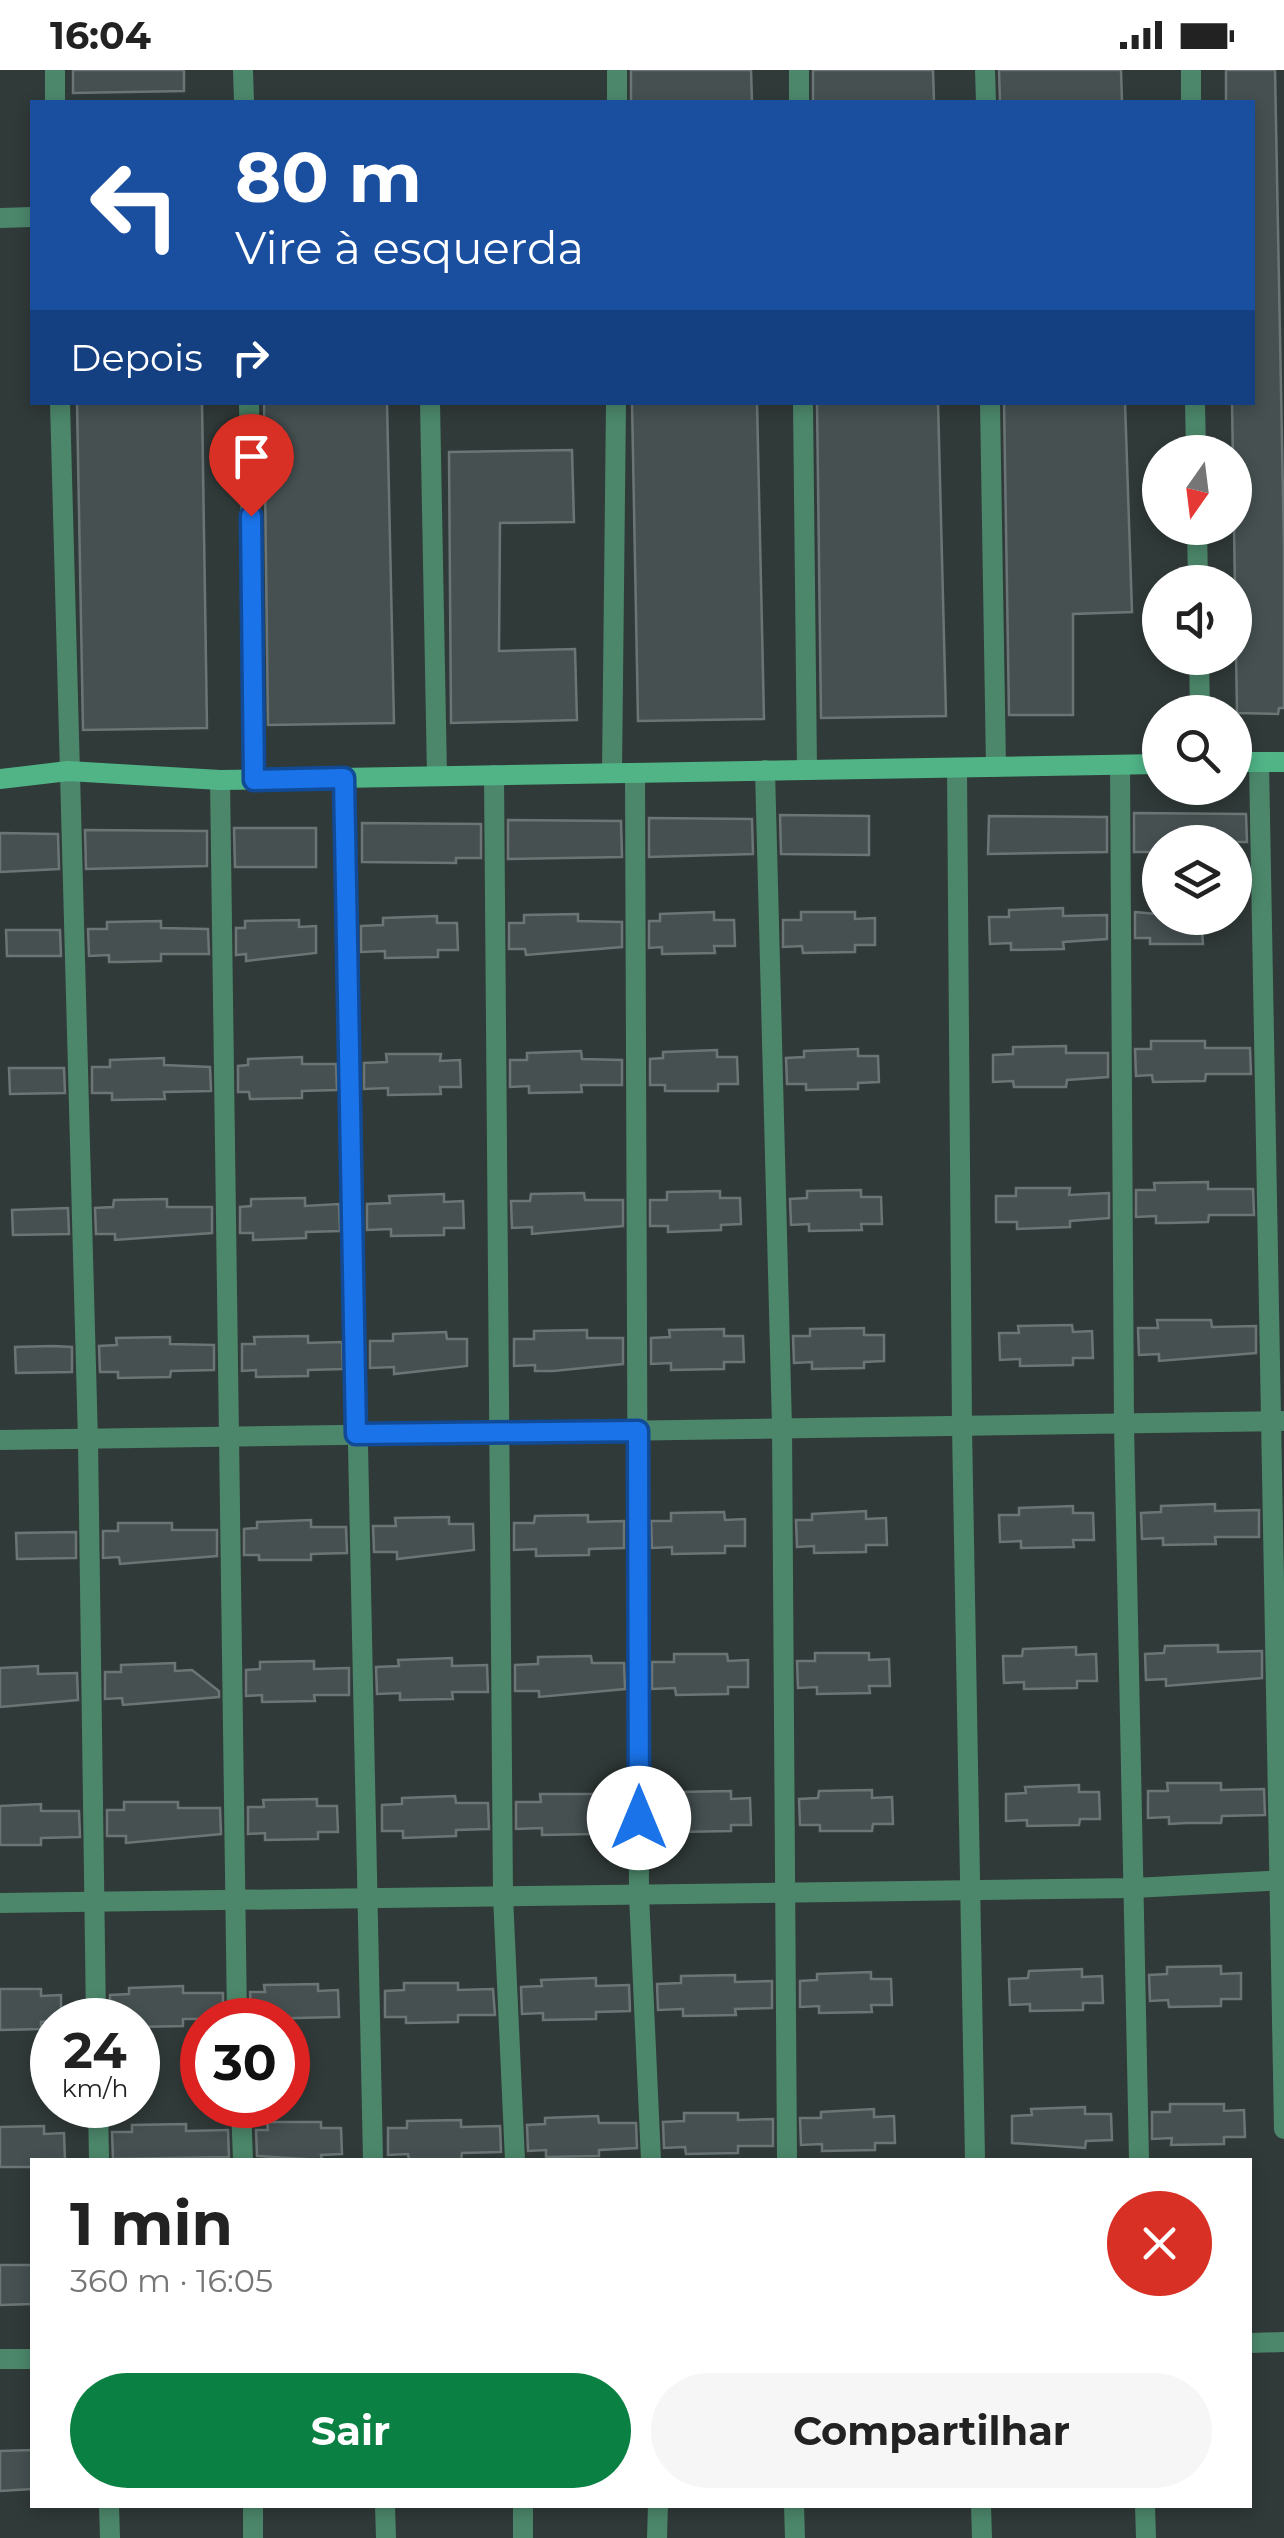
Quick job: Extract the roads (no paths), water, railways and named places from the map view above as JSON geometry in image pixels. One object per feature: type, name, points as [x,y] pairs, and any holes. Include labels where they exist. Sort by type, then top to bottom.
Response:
[{"type":"street","points":[[55,70],[55,100]]},
{"type":"street","points":[[243,70],[244,100]]},
{"type":"street","points":[[616,70],[617,100]]},
{"type":"street","points":[[799,70],[799,100]]},
{"type":"street","points":[[985,70],[986,100]]},
{"type":"street","points":[[1191,70],[1191,100]]},
{"type":"street","points":[[0,218],[30,218]]},
{"type":"street","points":[[60,405],[88,1440],[95,1998]]},
{"type":"street","points":[[249,405],[254,780]]},
{"type":"street","points":[[430,405],[437,776]]},
{"type":"street","points":[[612,774],[616,405]]},
{"type":"street","points":[[803,405],[808,770]]},
{"type":"street","points":[[990,405],[996,767]]},
{"type":"street","points":[[1195,405],[1196,435]]},
{"type":"street","points":[[1252,762],[1284,762]]},
{"type":"street","points":[[1259,762],[1278,1421],[1284,2129]]},
{"type":"street","points":[[0,778],[68,771],[254,780],[1142,764]]},
{"type":"street","points":[[1120,765],[1124,1425],[1140,2158]]},
{"type":"street","points":[[956,768],[975,2158]]},
{"type":"street","points":[[766,770],[782,1427],[787,2158]]},
{"type":"street","points":[[635,773],[640,1895],[651,2158]]},
{"type":"street","points":[[494,776],[502,1896],[515,2158]]},
{"type":"street","points":[[344,778],[373,2158]]},
{"type":"street","points":[[220,780],[236,1998]]},
{"type":"street","points":[[0,1440],[1278,1421]]},
{"type":"street","points":[[0,1903],[1134,1888],[1282,1880]]},
{"type":"street","points":[[98,2128],[99,2158]]},
{"type":"street","points":[[241,2128],[243,2158]]},
{"type":"street","points":[[1252,2343],[1284,2342]]},
{"type":"street","points":[[0,2359],[30,2359]]},
{"type":"street","points":[[109,2508],[110,2538]]},
{"type":"street","points":[[253,2508],[253,2538]]},
{"type":"street","points":[[384,2508],[386,2538]]},
{"type":"street","points":[[523,2508],[523,2538]]},
{"type":"street","points":[[657,2538],[658,2508]]},
{"type":"street","points":[[794,2508],[795,2538]]},
{"type":"street","points":[[981,2508],[982,2538]]},
{"type":"street","points":[[1146,2508],[1146,2538]]}]
